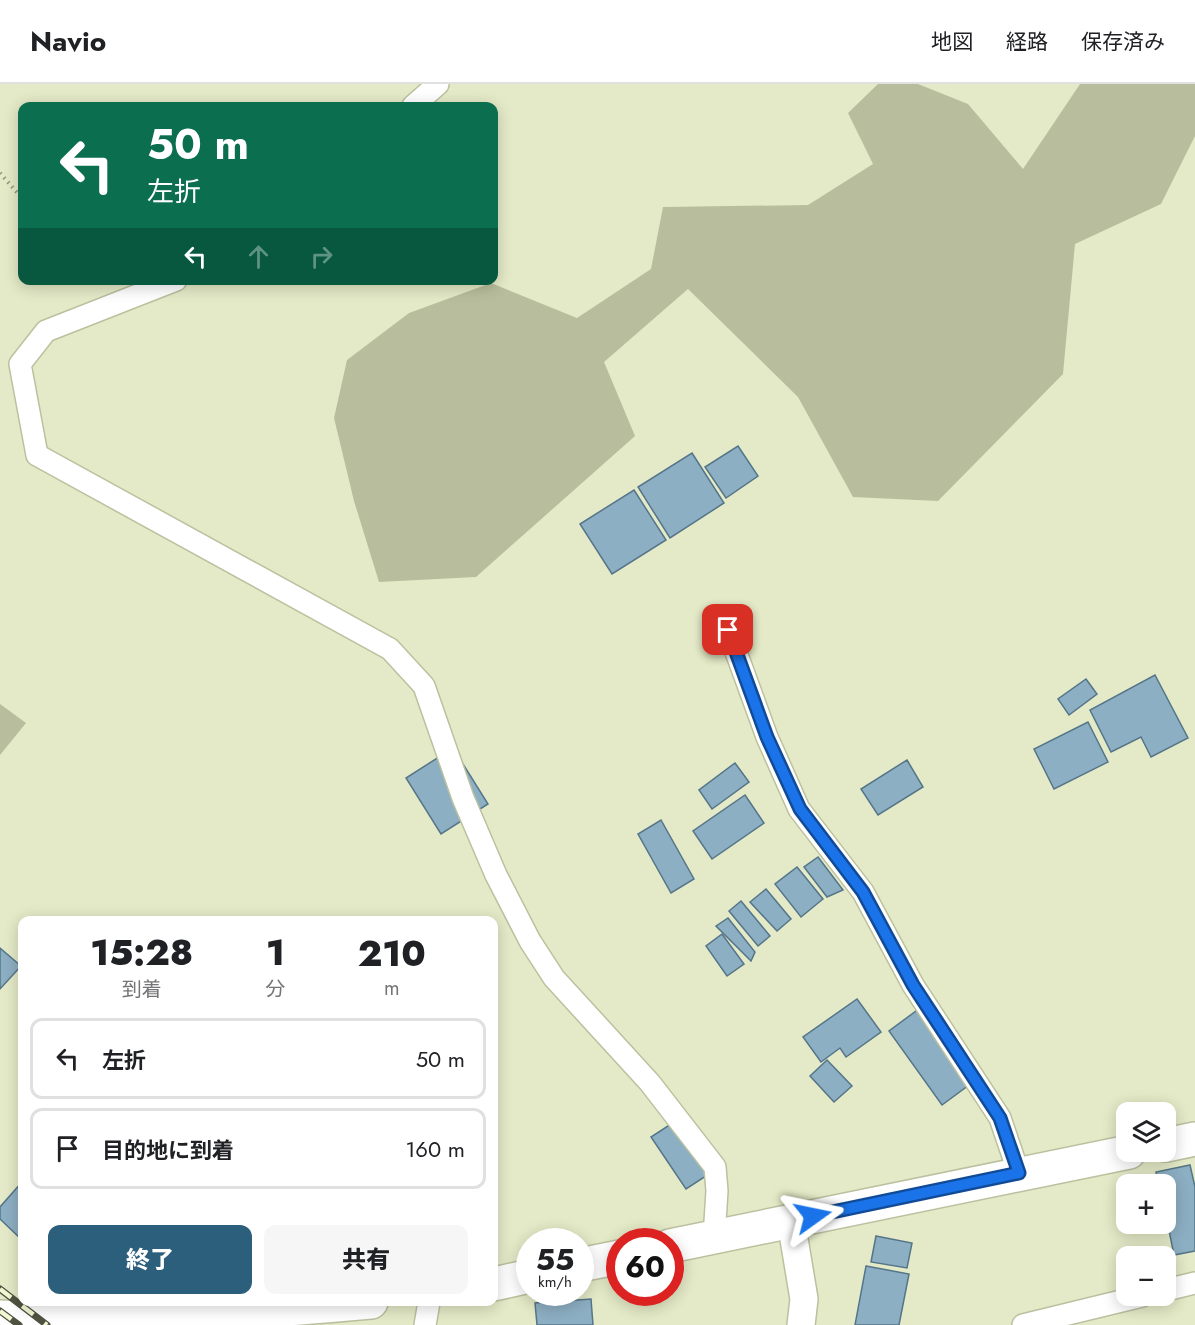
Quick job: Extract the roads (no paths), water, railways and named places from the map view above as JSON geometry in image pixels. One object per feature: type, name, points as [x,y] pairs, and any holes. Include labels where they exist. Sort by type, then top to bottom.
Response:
[{"type":"main road","points":[[1176,1143],[1195,1139]]},
{"type":"main road","points":[[684,1243],[1116,1154]]},
{"type":"main road","points":[[498,1283],[516,1279]]},
{"type":"main road","points":[[0,1317],[157,1322],[328,1306]]},
{"type":"street","points":[[418,102],[438,84]]},
{"type":"street","points":[[163,285],[46,331],[20,364],[37,455],[390,649],[424,686],[463,798],[496,875],[530,941],[554,978],[650,1083],[715,1167],[717,1191],[714,1237]]},
{"type":"street","points":[[728,630],[767,737],[800,809],[863,892],[913,985],[1000,1118],[1019,1173]]},
{"type":"street","points":[[790,1221],[804,1299],[801,1325]]},
{"type":"street","points":[[1176,1288],[1195,1283]]},
{"type":"street","points":[[1023,1325],[1116,1302]]},
{"type":"street","points":[[425,1325],[428,1306]]},
{"type":"railway","points":[[0,1289],[18,1303]]},
{"type":"railway","points":[[22,1306],[47,1325]]},
{"type":"railway","points":[[0,1311],[19,1325]]}]
